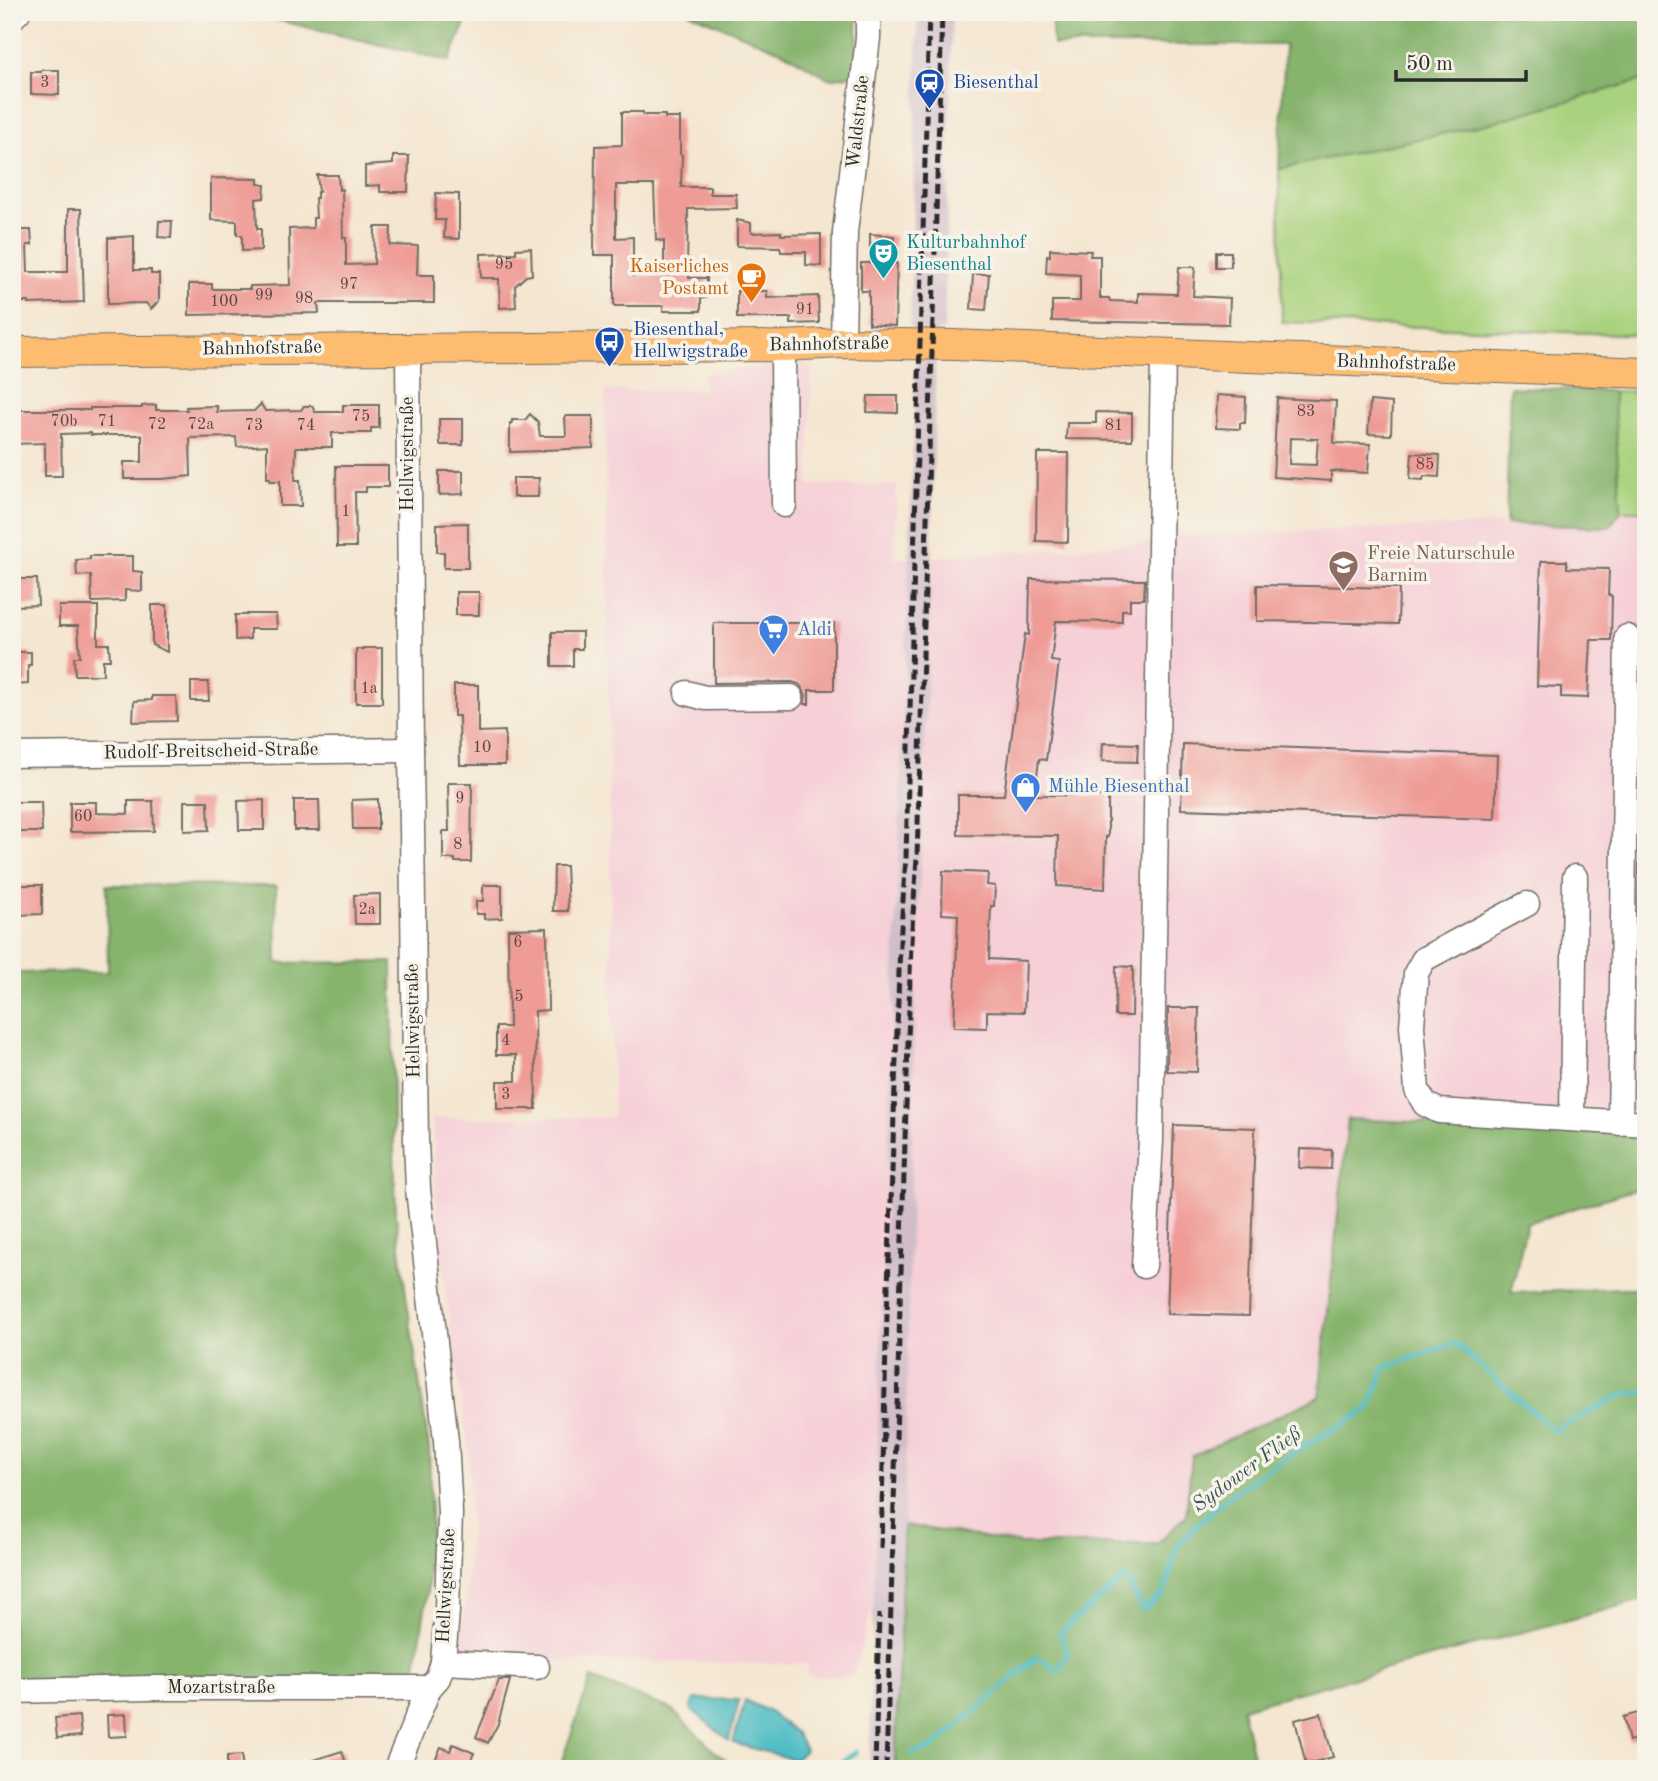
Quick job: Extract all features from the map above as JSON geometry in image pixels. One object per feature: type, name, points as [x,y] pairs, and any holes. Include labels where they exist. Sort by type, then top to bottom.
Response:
[{"type":"main road","name":"Bahnhofstraße","points":[[12,352],[783,346],[843,343],[1646,373]]},
{"type":"street","points":[[12,18],[18,12]]},
{"type":"street","name":"Waldstraße","points":[[843,343],[845,232],[871,16]]},
{"type":"street","points":[[783,346],[784,505]]},
{"type":"street","name":"Hellwigstraße","points":[[396,1769],[429,1688],[438,1678],[443,1662],[449,1501],[446,1441],[418,1189],[414,1066],[408,348]]},
{"type":"street","points":[[1144,1266],[1151,1127],[1163,355]]},
{"type":"street","points":[[1620,1123],[1627,637]]},
{"type":"street","points":[[687,693],[705,698],[791,697]]},
{"type":"street","name":"Rudolf-Breitscheid-Straße","points":[[12,755],[411,750]]},
{"type":"street","points":[[1572,1119],[1575,877]]},
{"type":"street","points":[[1527,904],[1424,959],[1416,973],[1412,1026],[1417,1090],[1425,1104],[1439,1111],[1646,1124]]},
{"type":"street","points":[[443,1662],[537,1667]]},
{"type":"street","name":"Mozartstraße","points":[[12,1691],[429,1688]]},
{"type":"shaded area","points":[[918,12],[952,12],[944,330],[936,331],[932,557],[915,1006],[904,1524],[895,1769],[869,1769],[879,1391],[917,330],[910,329]]},
{"type":"shaded area","points":[[812,362],[809,485],[897,485],[894,558],[909,558],[873,1606],[853,1676],[808,1677],[807,1664],[457,1659],[466,1601],[470,1523],[468,1445],[436,1214],[432,1118],[613,1117],[605,391],[703,390],[704,373]]},
{"type":"shaded area","points":[[1621,511],[1646,511],[1646,1133],[1349,1119],[1319,1397],[1192,1456],[1186,1516],[1157,1544],[1021,1544],[904,1525],[915,1006],[932,557],[1150,543],[1168,536],[1506,524],[1609,527]]},
{"type":"green space","points":[[243,12],[470,12],[449,61]]},
{"type":"green space","points":[[688,12],[857,12],[858,74],[830,79],[783,52]]},
{"type":"green space","points":[[1051,12],[1646,12],[1646,79],[1482,125],[1279,169],[1285,45],[1053,45]]},
{"type":"green space","points":[[1646,79],[1646,335],[1282,322],[1279,169],[1482,125]]},
{"type":"green space","points":[[1510,387],[1613,391],[1621,511],[1609,527],[1506,524]]},
{"type":"green space","points":[[1613,391],[1646,392],[1646,511],[1621,511]]},
{"type":"green space","points":[[107,885],[276,886],[277,963],[392,962],[396,1215],[429,1448],[431,1521],[427,1596],[414,1679],[12,1681],[12,973],[108,972]]},
{"type":"green space","points":[[1348,1119],[1646,1133],[1646,1186],[1527,1223],[1511,1293],[1646,1288],[1646,1599],[1242,1708],[1256,1769],[895,1769],[904,1525],[1021,1544],[1157,1544],[1186,1516],[1192,1456],[1319,1397]]},
{"type":"green space","points":[[591,1678],[671,1709],[715,1752],[740,1769],[559,1769]]},
{"type":"water","points":[[694,1699],[739,1700],[729,1741],[691,1709]]},
{"type":"water","points":[[745,1700],[768,1711],[796,1733],[805,1750],[795,1760],[733,1743]]},
{"type":"building","points":[[59,70],[59,95],[31,94],[31,72]]},
{"type":"building","points":[[622,112],[643,112],[643,115],[680,118],[681,187],[710,187],[710,194],[736,194],[737,208],[688,209],[687,271],[689,278],[707,278],[707,298],[701,298],[701,311],[663,311],[663,306],[614,306],[614,255],[594,255],[595,146],[622,145]],"holes":[[[616,185],[654,185],[656,240],[664,241],[664,276],[633,276],[633,237],[616,238]]]},
{"type":"building","points":[[393,156],[409,156],[408,192],[380,192],[380,185],[365,186],[365,166],[393,164]]},
{"type":"building","points":[[317,175],[338,175],[339,190],[342,189],[346,265],[374,264],[375,227],[391,227],[390,245],[418,246],[417,275],[434,275],[434,303],[318,303],[319,313],[189,315],[189,284],[212,284],[212,289],[290,285],[289,229],[313,228],[313,218],[316,218],[315,198],[319,192]]},
{"type":"building","points":[[211,178],[258,179],[258,184],[265,185],[264,198],[256,199],[261,250],[242,251],[242,235],[237,235],[237,221],[211,220]]},
{"type":"building","points":[[436,193],[459,194],[459,239],[444,238],[445,220],[435,220]]},
{"type":"building","points":[[68,209],[81,209],[84,302],[16,302],[15,279],[12,279],[12,230],[31,230],[32,245],[27,245],[28,272],[68,272]]},
{"type":"building","points":[[737,220],[751,223],[751,233],[821,234],[821,266],[806,265],[806,252],[781,252],[780,247],[737,246]]},
{"type":"building","points":[[159,221],[172,221],[171,238],[158,237]]},
{"type":"building","points":[[870,234],[894,236],[894,264],[897,263],[895,326],[869,324],[869,291],[861,291],[861,263],[870,263]]},
{"type":"building","points":[[134,236],[134,270],[151,270],[151,274],[159,274],[159,301],[151,309],[146,303],[108,304],[108,238]]},
{"type":"building","points":[[531,248],[532,275],[526,276],[515,286],[516,307],[500,308],[499,279],[481,278],[481,254],[516,253],[516,249]]},
{"type":"building","points":[[1050,249],[1091,251],[1090,256],[1100,256],[1100,298],[1109,298],[1110,301],[1138,302],[1138,293],[1177,294],[1179,267],[1195,267],[1193,296],[1230,298],[1229,324],[1052,321],[1052,301],[1080,301],[1080,275],[1046,273]]},
{"type":"building","points":[[1216,252],[1231,252],[1231,267],[1216,267]]},
{"type":"building","points":[[973,274],[989,274],[986,310],[971,309]]},
{"type":"building","points":[[737,291],[767,291],[767,298],[818,296],[819,323],[791,324],[791,318],[737,318]]},
{"type":"building","points":[[1217,395],[1246,397],[1245,423],[1240,423],[1240,429],[1216,428]]},
{"type":"building","points":[[868,396],[898,396],[898,413],[867,412]]},
{"type":"building","points":[[1277,398],[1336,401],[1334,443],[1370,444],[1368,473],[1331,471],[1331,481],[1273,477]],"holes":[[[1290,438],[1318,439],[1316,465],[1289,464]]]},
{"type":"building","points":[[1370,401],[1392,403],[1391,435],[1368,434]]},
{"type":"building","points":[[261,404],[265,411],[301,410],[304,406],[312,406],[315,412],[343,412],[343,405],[379,405],[379,428],[371,428],[371,433],[332,433],[332,447],[296,447],[295,480],[300,480],[301,506],[280,506],[280,481],[270,481],[270,478],[267,478],[267,445],[237,447],[236,437],[190,438],[191,476],[162,479],[124,479],[124,462],[142,462],[142,435],[61,434],[62,476],[45,476],[45,443],[12,444],[12,410],[90,410],[156,405],[156,410],[217,406],[217,412],[254,411]]},
{"type":"building","points":[[1096,412],[1132,413],[1132,440],[1066,439],[1067,423],[1096,423]]},
{"type":"building","points":[[530,414],[538,422],[540,436],[566,436],[565,416],[593,416],[593,448],[510,452],[510,423],[512,420],[525,420]]},
{"type":"building","points":[[439,419],[463,419],[463,445],[440,445]]},
{"type":"building","points":[[1037,453],[1069,453],[1068,542],[1036,541]]},
{"type":"building","points":[[1412,453],[1440,455],[1439,477],[1410,479]]},
{"type":"building","points":[[336,466],[388,466],[388,487],[366,487],[366,492],[355,492],[356,547],[337,547]]},
{"type":"building","points":[[439,471],[463,471],[463,494],[439,495]]},
{"type":"building","points":[[513,478],[539,478],[538,497],[513,497]]},
{"type":"building","points":[[468,523],[468,568],[444,568],[444,552],[437,552],[437,524]]},
{"type":"building","points":[[90,556],[133,556],[133,571],[142,572],[142,591],[125,590],[125,601],[92,602],[91,575],[77,576],[76,560],[90,559]]},
{"type":"building","points":[[1541,561],[1567,561],[1567,568],[1609,569],[1608,595],[1612,596],[1611,640],[1591,640],[1588,698],[1561,697],[1561,687],[1537,686]]},
{"type":"building","points":[[15,579],[37,579],[38,605],[16,606]]},
{"type":"building","points":[[1030,579],[1145,580],[1144,599],[1130,599],[1130,610],[1122,610],[1122,622],[1056,621],[1051,661],[1059,662],[1046,760],[1039,759],[1035,795],[1108,796],[1105,889],[1057,886],[1058,836],[958,835],[958,795],[1004,795],[1025,634],[1029,635]]},
{"type":"building","points":[[1257,585],[1399,588],[1398,624],[1257,621]]},
{"type":"building","points":[[456,592],[479,592],[479,615],[456,615]]},
{"type":"building","points":[[152,605],[167,605],[167,652],[152,645]]},
{"type":"building","points":[[59,606],[98,606],[98,644],[109,644],[110,660],[103,660],[103,675],[75,675],[74,657],[80,657],[78,626],[59,626]]},
{"type":"building","points":[[276,614],[277,629],[250,629],[250,639],[235,640],[235,615]]},
{"type":"building","name":"Aldi","points":[[714,623],[834,623],[834,690],[809,690],[809,704],[804,704],[806,696],[803,689],[792,682],[714,683]]},
{"type":"building","points":[[552,632],[582,632],[582,649],[573,649],[573,666],[552,666]]},
{"type":"building","points":[[382,648],[382,703],[356,703],[356,649]]},
{"type":"building","points":[[12,652],[31,652],[28,684],[12,685]]},
{"type":"building","points":[[191,682],[208,682],[209,701],[191,701]]},
{"type":"building","points":[[454,685],[478,685],[478,732],[505,731],[505,765],[460,765],[459,716],[454,716]]},
{"type":"building","points":[[152,696],[176,696],[177,721],[133,722],[134,701],[152,700]]},
{"type":"building","points":[[1103,743],[1138,744],[1137,762],[1102,761]]},
{"type":"building","points":[[1183,744],[1497,755],[1495,819],[1181,809]]},
{"type":"building","points":[[448,783],[472,783],[471,862],[443,859],[443,831],[449,831]]},
{"type":"building","points":[[378,799],[378,829],[353,829],[352,800]]},
{"type":"building","points":[[264,800],[264,830],[239,830],[238,801]]},
{"type":"building","points":[[294,800],[319,800],[320,830],[294,830]]},
{"type":"building","points":[[128,801],[153,801],[154,831],[70,832],[70,802],[96,802],[96,813],[128,814]]},
{"type":"building","points":[[184,801],[208,801],[209,830],[184,831]]},
{"type":"building","points":[[16,802],[41,802],[42,832],[16,832]]},
{"type":"building","points":[[1639,863],[1646,863],[1646,920],[1638,919]]},
{"type":"building","points":[[554,866],[566,866],[568,911],[553,911]]},
{"type":"building","points":[[943,871],[988,873],[987,885],[995,886],[994,906],[991,906],[989,959],[1026,961],[1024,1012],[987,1011],[987,1028],[954,1027],[958,915],[942,914]]},
{"type":"building","points":[[17,885],[42,885],[42,914],[17,915]]},
{"type":"building","points":[[483,885],[502,885],[502,918],[484,919],[484,914],[476,914],[476,901],[483,901]]},
{"type":"building","points":[[380,894],[380,924],[355,924],[354,895]]},
{"type":"building","points":[[547,928],[548,1010],[535,1011],[536,1109],[497,1109],[497,1081],[516,1081],[516,1055],[496,1055],[496,1027],[509,1027],[508,929]]},
{"type":"building","points":[[1116,966],[1133,967],[1132,1016],[1115,1016]]},
{"type":"building","points":[[1168,1008],[1199,1008],[1197,1072],[1167,1071]]},
{"type":"building","points":[[1174,1125],[1255,1128],[1249,1316],[1167,1314]]},
{"type":"building","points":[[1300,1149],[1332,1150],[1331,1169],[1299,1168]]},
{"type":"building","points":[[499,1680],[510,1680],[498,1724],[488,1743],[476,1737]]},
{"type":"building","points":[[1646,1711],[1646,1736],[1629,1741],[1623,1717]]},
{"type":"building","points":[[1321,1713],[1333,1757],[1306,1764],[1295,1720]]},
{"type":"building","points":[[126,1714],[127,1736],[108,1737],[107,1715]]},
{"type":"building","points":[[79,1716],[81,1736],[57,1738],[55,1718]]},
{"type":"building","points":[[453,1744],[474,1753],[467,1769],[431,1769],[441,1747],[450,1751]]},
{"type":"building","points":[[342,1751],[347,1766],[338,1769],[296,1769],[295,1766]]},
{"type":"building","points":[[242,1755],[242,1769],[227,1769],[227,1756]]},
{"type":"waterway","name":"Sydower Fließ","points":[[912,1753],[932,1748],[1037,1657],[1058,1670],[1068,1654],[1060,1632],[1126,1577],[1143,1610],[1164,1593],[1179,1543],[1220,1503],[1288,1456],[1369,1409],[1384,1368],[1455,1343],[1554,1431],[1623,1394],[1646,1392]]},
{"type":"waterway","name":"Sydower Fließ","points":[[831,1769],[856,1752]]},
{"type":"railway","points":[[881,1548],[900,943],[906,857],[929,12]]},
{"type":"railway","points":[[886,1769],[942,12]]},
{"type":"railway","points":[[875,1769],[879,1614]]},
{"type":"place","name":"Biesenthal","points":[[930,110]]},
{"type":"place","name":"Kulturbahnhof Biesenthal","points":[[883,281]]},
{"type":"place","name":"Kaiserliches Postamt","points":[[752,305]]},
{"type":"place","name":"Biesenthal, Hellwigstraße","points":[[610,368]]},
{"type":"place","name":"Freie Naturschule Barnim","points":[[1344,592]]},
{"type":"place","name":"Aldi","points":[[774,657]]},
{"type":"place","name":"Mühle Biesenthal","points":[[1025,814]]}]
